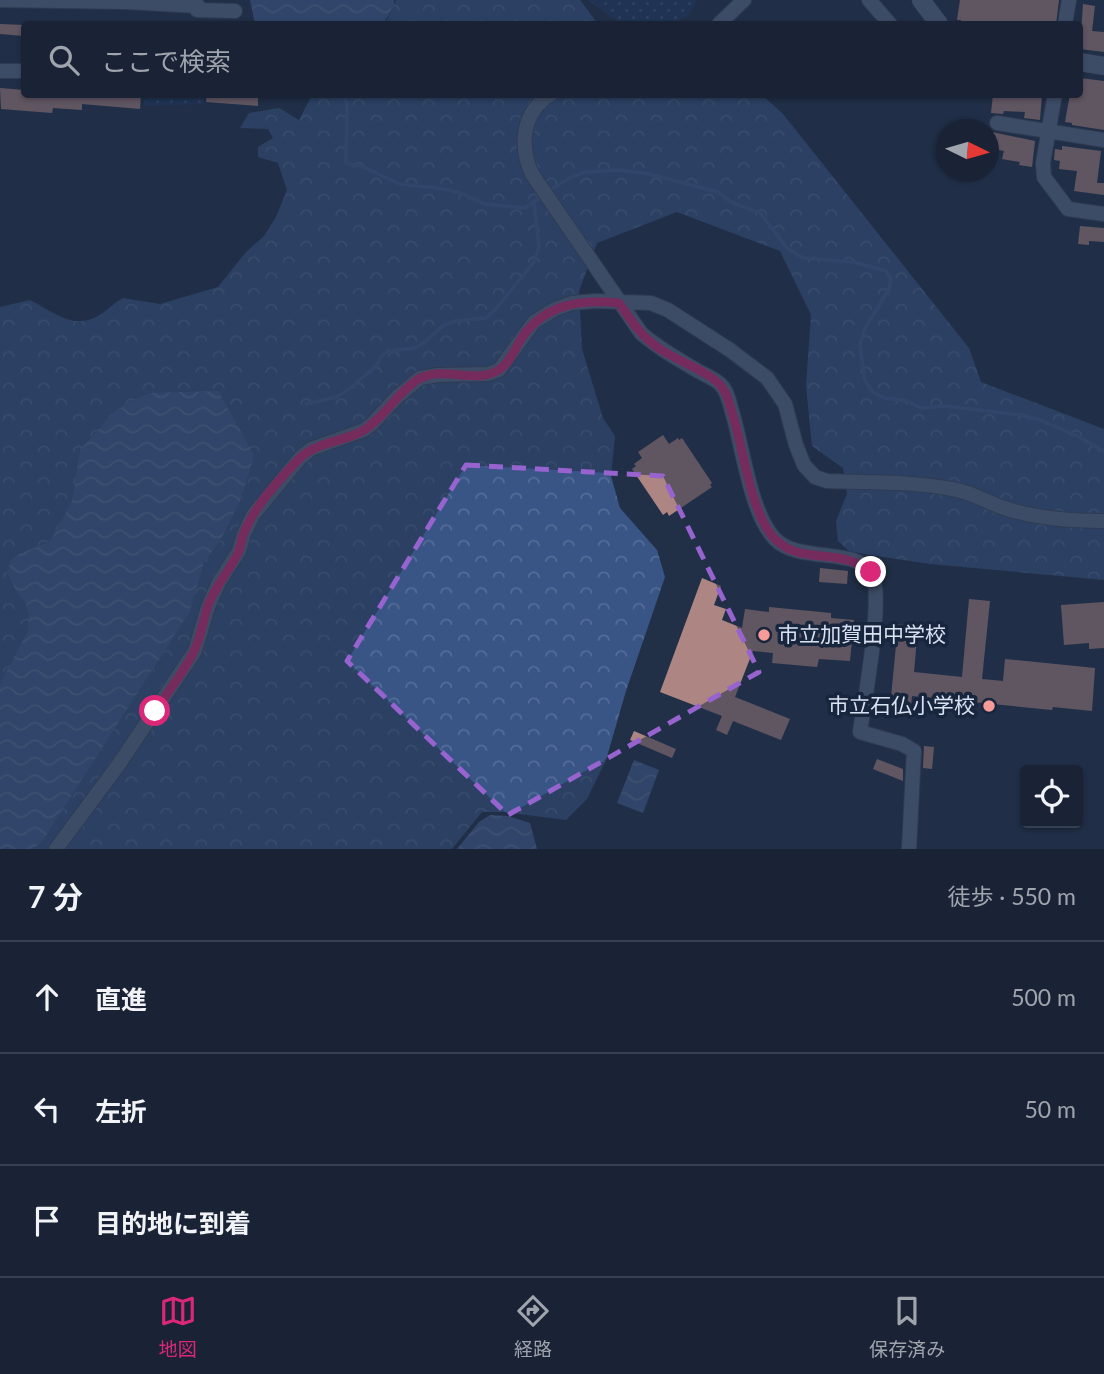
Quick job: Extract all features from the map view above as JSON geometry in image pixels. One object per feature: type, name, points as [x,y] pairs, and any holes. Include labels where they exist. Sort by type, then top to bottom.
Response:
[{"type":"street","points":[[0,0],[127,1],[198,10],[235,11]]},
{"type":"street","points":[[722,21],[744,0]]},
{"type":"street","points":[[869,0],[887,21]]},
{"type":"street","points":[[921,0],[937,21]]},
{"type":"street","points":[[1066,21],[1069,0]]},
{"type":"street","points":[[1083,62],[1104,66]]},
{"type":"street","points":[[0,71],[21,71]]},
{"type":"street","points":[[545,98],[526,123],[523,145],[526,160],[540,187],[641,333],[657,348],[721,385],[735,423],[763,524],[775,540],[786,548],[860,563],[871,572],[876,606],[860,733],[902,744],[915,751],[909,849]]},
{"type":"street","points":[[1054,98],[1043,163],[1044,177],[1068,209],[1104,214]]},
{"type":"street","points":[[999,123],[1104,140]]},
{"type":"street","points":[[56,849],[119,764],[195,651],[208,607],[219,582],[239,551],[243,534],[253,515],[300,458],[311,449],[364,430],[420,378],[438,374],[488,374],[499,370],[534,322],[555,309],[572,303],[595,301],[659,305],[730,350],[766,378],[785,404],[804,465],[815,477],[827,481],[920,484],[951,488],[1033,517],[1104,521]]},
{"type":"highlighted area","points":[[466,465],[663,476],[759,672],[508,815],[347,661]]},
{"type":"green space","points":[[396,0],[580,0],[596,21],[386,21]]},
{"type":"green space","points":[[310,98],[765,98],[783,114],[969,348],[981,382],[1104,429],[1104,580],[930,564],[849,551],[838,541],[836,521],[847,494],[843,468],[812,446],[806,386],[811,315],[780,251],[677,212],[597,243],[579,291],[582,349],[603,418],[615,436],[611,476],[620,508],[657,550],[665,577],[626,691],[606,760],[587,799],[566,820],[505,812],[482,812],[452,849],[0,849],[0,307],[30,300],[64,318],[82,321],[101,314],[123,298],[160,304],[218,287],[246,252],[264,236],[276,217],[287,190],[278,163],[258,157],[258,147],[273,138],[268,129],[240,128],[249,113],[279,108],[299,120]]},
{"type":"shaded area","points":[[588,0],[697,0],[690,14],[677,21],[617,21]]},
{"type":"shaded area","points":[[145,98],[205,98],[204,104],[144,106]]},
{"type":"water","points":[[250,0],[394,0],[385,21],[254,21]]},
{"type":"water","points":[[218,391],[253,453],[253,460],[240,501],[220,541],[204,562],[190,611],[43,840],[33,849],[0,849],[0,684],[28,631],[29,616],[26,604],[8,574],[10,561],[52,538],[72,501],[80,450],[114,412],[150,393]]},
{"type":"water","points":[[634,760],[659,770],[643,813],[617,803]]},
{"type":"water","points":[[490,815],[507,816],[530,823],[537,849],[457,849],[479,822]]},
{"type":"building","points":[[960,0],[1059,0],[1056,21],[957,20]]},
{"type":"building","points":[[1083,4],[1095,6],[1092,31],[1104,32],[1104,52],[1083,49]]},
{"type":"building","points":[[0,24],[21,25],[21,36],[0,34]]},
{"type":"building","points":[[1083,78],[1104,81],[1104,130],[1065,122],[1069,98],[1083,98]]},
{"type":"building","points":[[0,88],[21,90],[21,98],[141,98],[140,109],[82,104],[82,110],[53,108],[52,113],[1,109]]},
{"type":"building","points":[[206,98],[258,98],[258,106],[206,102]]},
{"type":"building","points":[[993,98],[1042,98],[1040,120],[1024,118],[1025,112],[991,113]]},
{"type":"building","points":[[999,133],[1035,141],[1032,167],[1002,159],[1004,151],[999,150]]},
{"type":"building","points":[[1062,146],[1101,151],[1097,183],[1104,183],[1104,195],[1074,191],[1077,171],[1059,169],[1060,161],[1054,160],[1055,149],[1062,150]]},
{"type":"building","points":[[1080,226],[1104,228],[1104,242],[1089,241],[1089,245],[1078,244]]},
{"type":"building","points":[[663,435],[669,444],[682,438],[712,483],[712,487],[669,516],[667,512],[663,515],[632,469],[642,458],[638,452]]},
{"type":"building","points":[[820,568],[848,571],[847,584],[819,582]]},
{"type":"building","points":[[702,578],[721,586],[714,605],[726,609],[722,620],[742,628],[745,609],[769,612],[769,607],[831,613],[831,618],[854,620],[850,661],[819,659],[817,667],[772,663],[773,653],[753,651],[735,697],[790,719],[781,740],[733,721],[727,735],[716,730],[722,716],[660,692]]},
{"type":"building","points":[[969,599],[990,601],[982,679],[1003,681],[1005,659],[1095,668],[1092,711],[1053,707],[1052,710],[912,696],[910,715],[897,714],[897,709],[890,708],[898,624],[918,626],[914,672],[962,677]]},
{"type":"building","points":[[1104,602],[1104,648],[1089,649],[1089,643],[1064,645],[1061,605]]},
{"type":"building","points":[[634,731],[676,749],[672,758],[630,740]]},
{"type":"building","points":[[924,746],[934,747],[932,769],[923,768]]},
{"type":"building","points":[[877,759],[903,769],[903,781],[873,769]]},
{"type":"waterway","points":[[345,98],[347,104],[346,163],[364,167],[399,184],[445,189],[485,204],[525,208],[542,196]]},
{"type":"waterway","points":[[548,191],[585,172],[619,170],[649,174],[718,192],[731,202],[760,213],[787,248],[803,258],[853,262],[886,271],[891,279],[889,289],[865,328],[860,345],[865,381],[874,393],[885,398],[907,401],[921,408],[944,406],[1040,420],[1104,451]]},
{"type":"waterway","points":[[306,404],[336,397],[348,390],[376,366],[388,351],[415,348],[444,325],[455,321],[486,318],[534,262],[539,247],[534,203]]},
{"type":"place","name":"市立加賀田中学校","points":[[764,635]]},
{"type":"place","name":"市立石仏小学校","points":[[989,706]]},
{"type":"route","points":[[155,711],[195,651],[208,607],[219,582],[239,551],[243,534],[253,515],[300,458],[311,449],[364,430],[420,378],[438,374],[488,374],[499,370],[514,353],[534,322],[545,314],[572,303],[619,303],[641,333],[657,348],[721,385],[735,423],[763,524],[775,540],[786,548],[802,553],[860,563],[871,572]]}]
